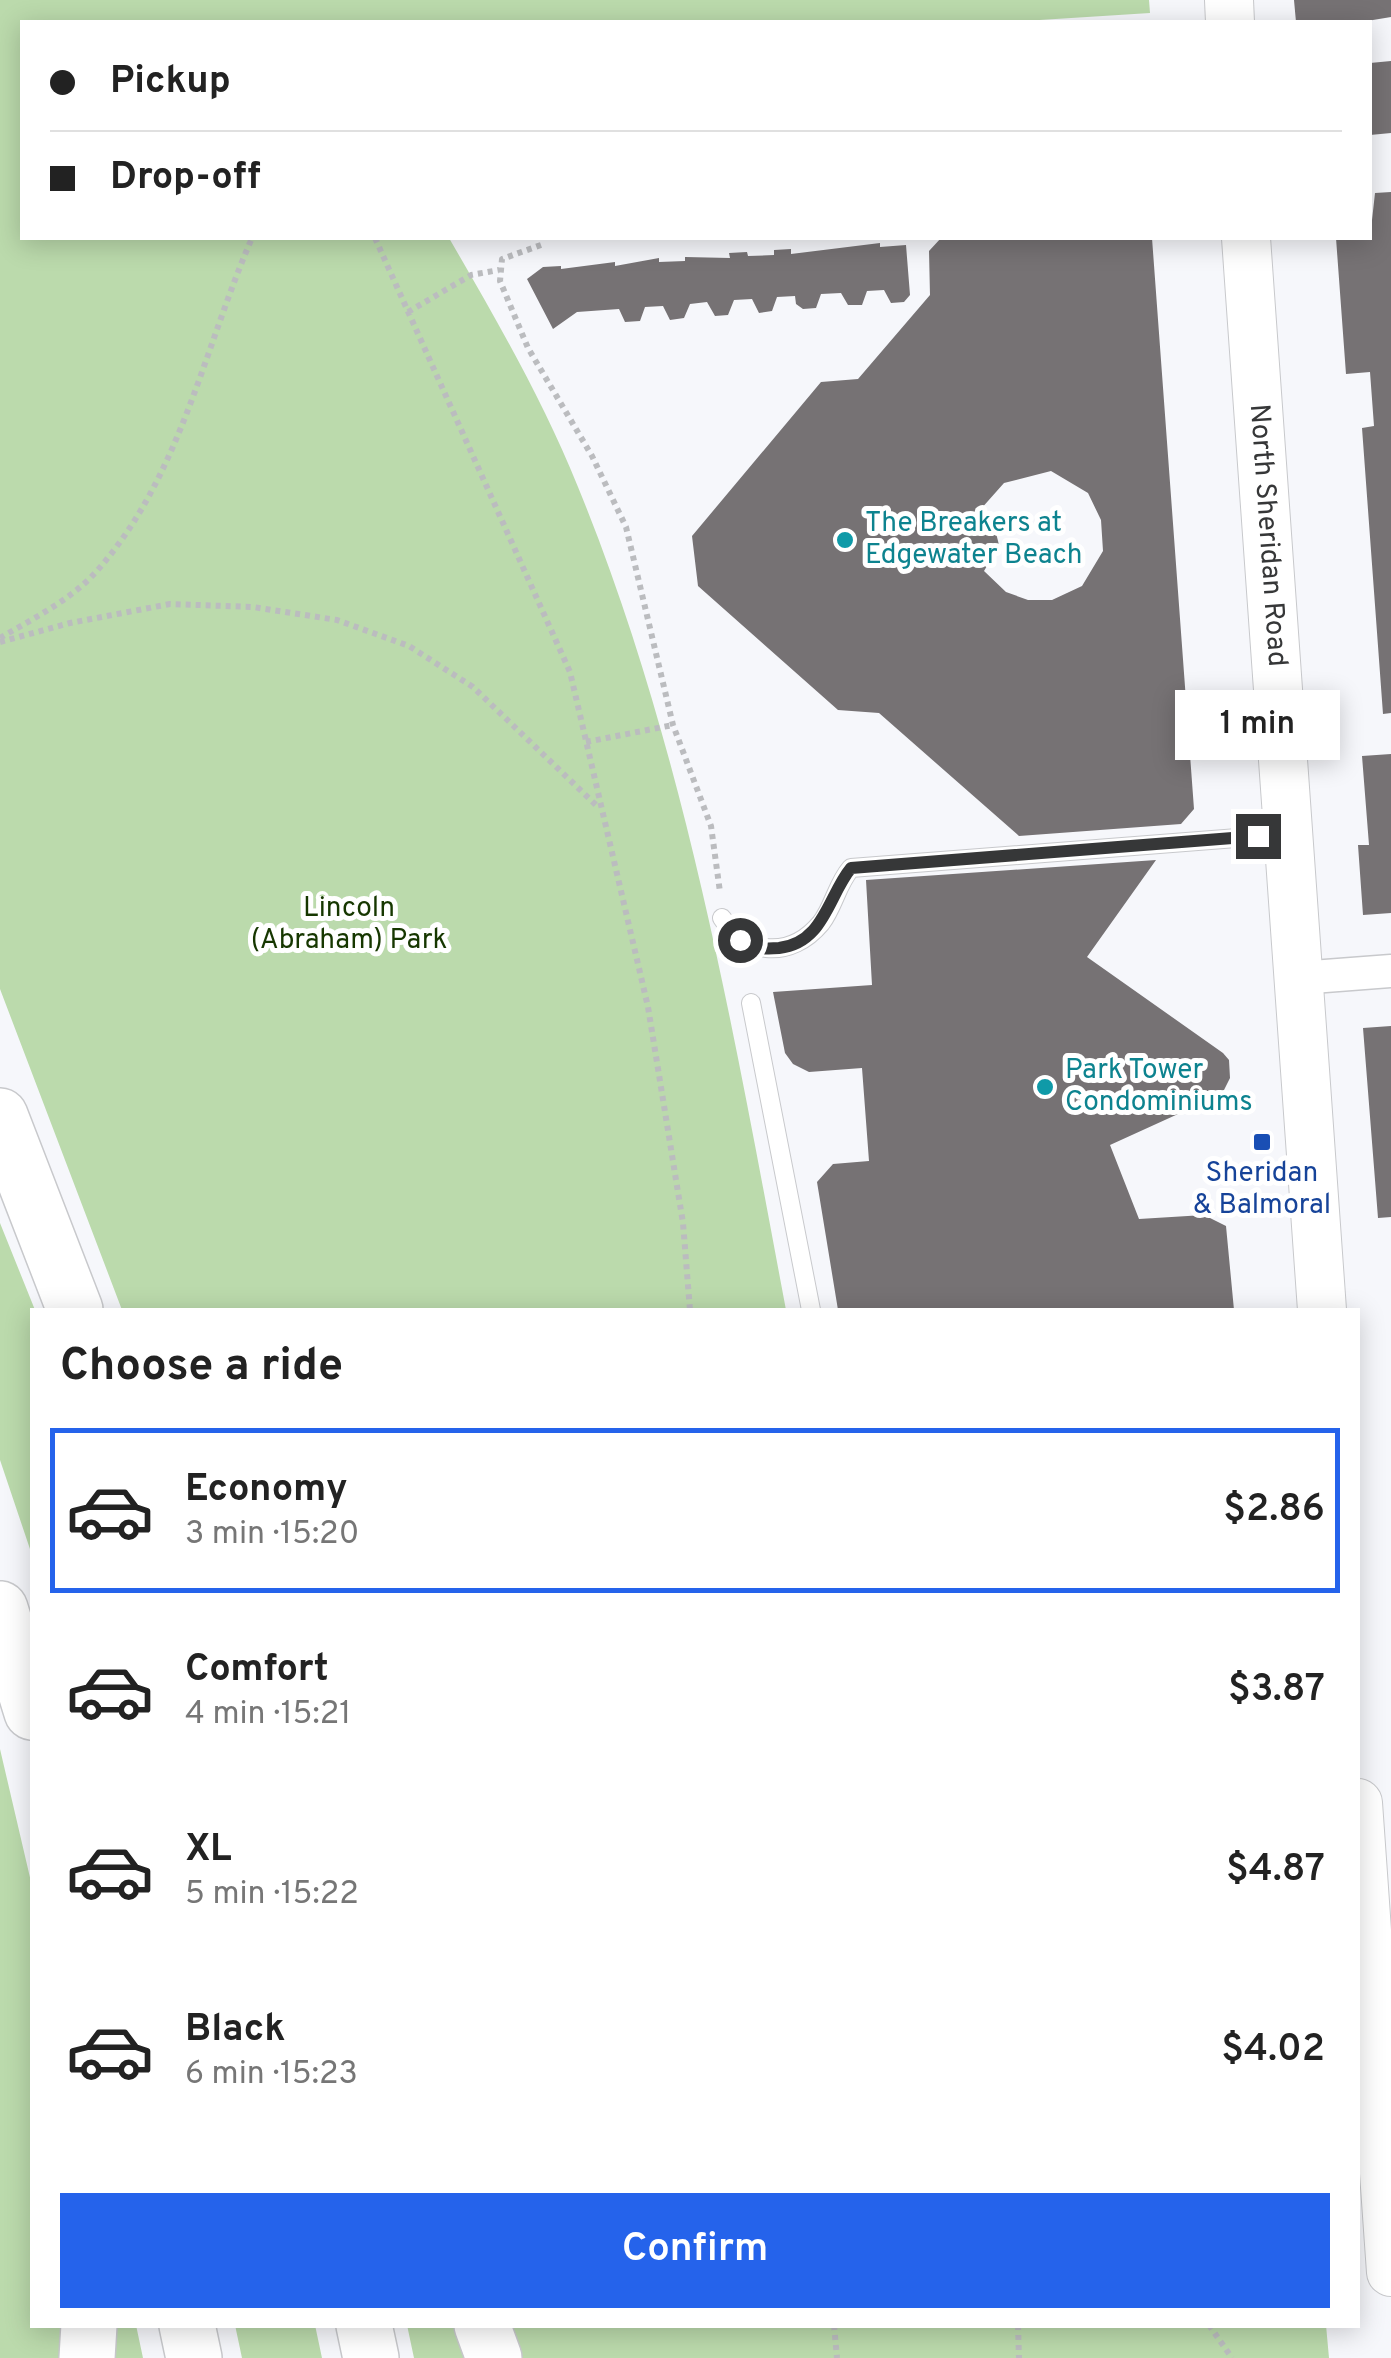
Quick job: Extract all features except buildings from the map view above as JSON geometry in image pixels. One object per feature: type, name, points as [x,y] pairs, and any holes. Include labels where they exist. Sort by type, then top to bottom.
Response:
[{"type":"highway","points":[[0,1116],[74,1308]]},
{"type":"highway","points":[[0,1610],[30,1706]]},
{"type":"highway","points":[[87,2358],[89,2328]]},
{"type":"highway","points":[[188,2328],[194,2358]]},
{"type":"highway","points":[[355,2328],[355,2358]]},
{"type":"highway","points":[[365,2328],[371,2358]]},
{"type":"highway","points":[[483,2328],[494,2358]]},
{"type":"main road","name":"North Sheridan Road","points":[[1246,240],[1322,1308]]},
{"type":"main road","points":[[1360,1889],[1391,2272]]},
{"type":"street","points":[[1299,978],[1391,972]]},
{"type":"lane","points":[[722,918],[732,934],[750,947],[779,948],[794,945],[821,922],[851,868],[1288,834]]},
{"type":"lane","points":[[750,1003],[812,1308]]},
{"type":"path","points":[[0,640],[92,576],[125,534],[157,482],[183,425],[223,304],[251,240]]},
{"type":"path","points":[[376,240],[570,672],[598,808],[648,1008],[683,1222],[690,1308]]},
{"type":"path","points":[[541,245],[510,254],[502,259],[499,270],[528,348],[626,527],[673,725],[711,826],[722,918]]},
{"type":"path","points":[[408,312],[471,275],[499,270]]},
{"type":"path","points":[[0,640],[170,604],[253,607],[337,620],[409,646],[473,687],[598,808]]},
{"type":"path","points":[[586,742],[673,725]]},
{"type":"path","points":[[834,2328],[837,2358]]},
{"type":"path","points":[[1018,2328],[1019,2358]]},
{"type":"path","points":[[1211,2328],[1232,2358]]},
{"type":"green space","name":"Lincoln (Abraham) Park","points":[[0,0],[1149,0],[1150,13],[1041,20],[20,20],[20,240],[450,240],[550,423],[616,586],[648,687],[703,893],[786,1308],[121,1308],[0,989]]},
{"type":"green space","points":[[0,1223],[34,1308],[30,1308],[30,1549],[0,1460]]},
{"type":"green space","points":[[0,1749],[30,1877],[30,2328],[63,2328],[61,2358],[0,2358]]},
{"type":"green space","points":[[106,2328],[137,2328],[143,2358],[105,2358]]},
{"type":"green space","points":[[236,2328],[316,2328],[322,2358],[242,2358]]},
{"type":"green space","points":[[408,2328],[454,2328],[465,2358],[414,2358]]},
{"type":"green space","points":[[500,2328],[1326,2328],[1329,2358],[511,2358]]},
{"type":"place","name":"The Breakers at Edgewater Beach","points":[[845,540]]},
{"type":"place","name":"Park Tower Condominiums","points":[[1045,1087]]},
{"type":"place","name":"Sheridan & Balmoral","points":[[1262,1142]]},
{"type":"route","points":[[740,940],[762,949],[794,945],[806,938],[821,922],[840,880],[851,868],[1258,836]]}]
